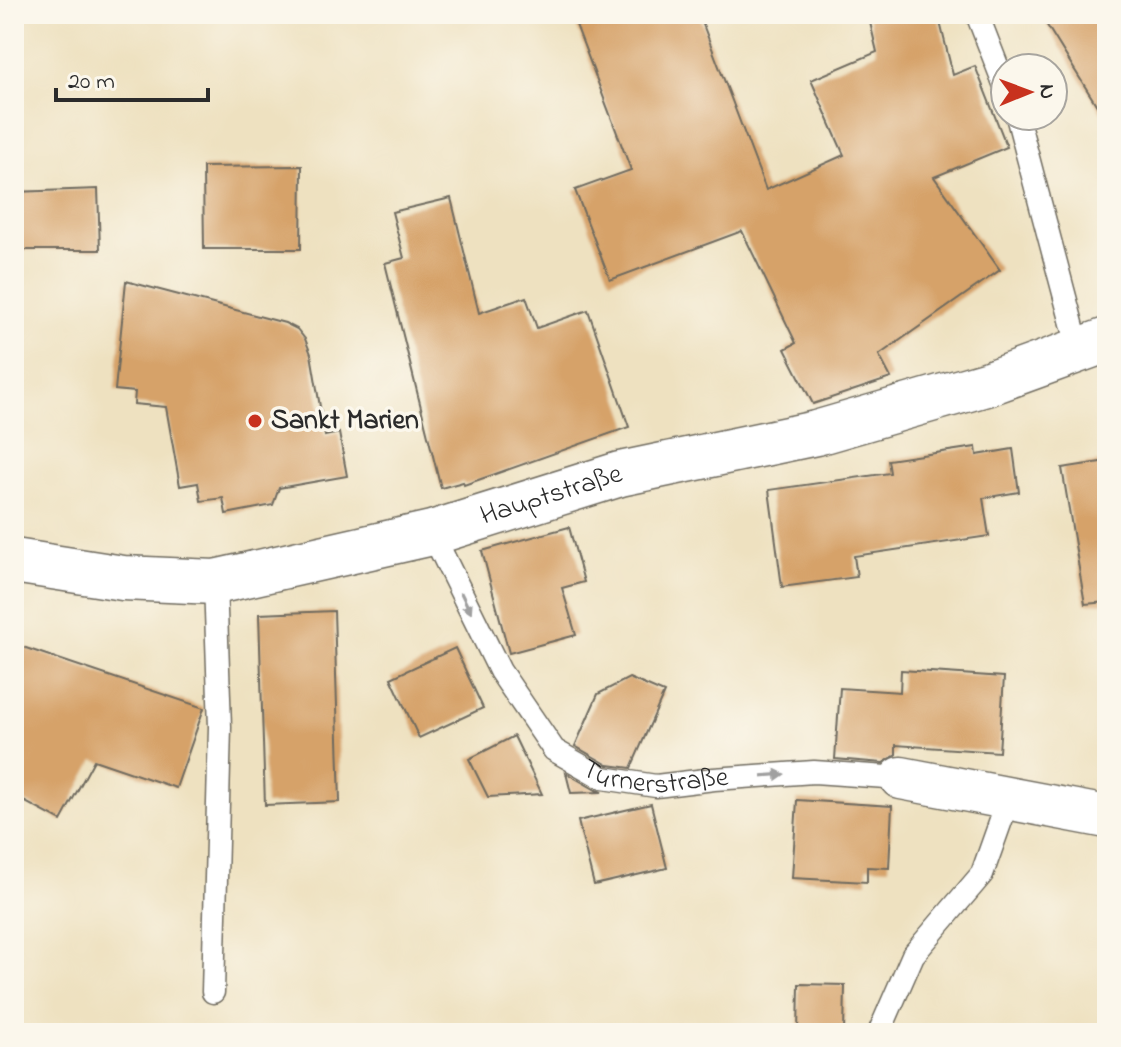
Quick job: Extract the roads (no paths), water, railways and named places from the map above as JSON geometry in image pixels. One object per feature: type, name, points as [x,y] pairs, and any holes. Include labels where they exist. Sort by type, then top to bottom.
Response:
[{"type":"main road","name":"Hauptstraße","points":[[14,561],[123,578],[215,582],[432,533],[620,474],[816,433],[989,383],[1093,345]]},
{"type":"street","name":"Turnerstraße","points":[[901,778],[1107,817]]},
{"type":"lane","points":[[977,14],[992,52]]},
{"type":"lane","name":"Hauptstraße","points":[[1022,132],[1093,345]]},
{"type":"lane","name":"Turnerstraße","points":[[432,533],[500,671],[554,750],[603,778],[656,786],[814,772],[901,778]]},
{"type":"lane","points":[[213,992],[220,727],[215,582]]},
{"type":"lane","points":[[879,1033],[913,955],[982,874],[1009,798]]},
{"type":"place","name":"Sankt Marien","points":[[255,421]]}]
